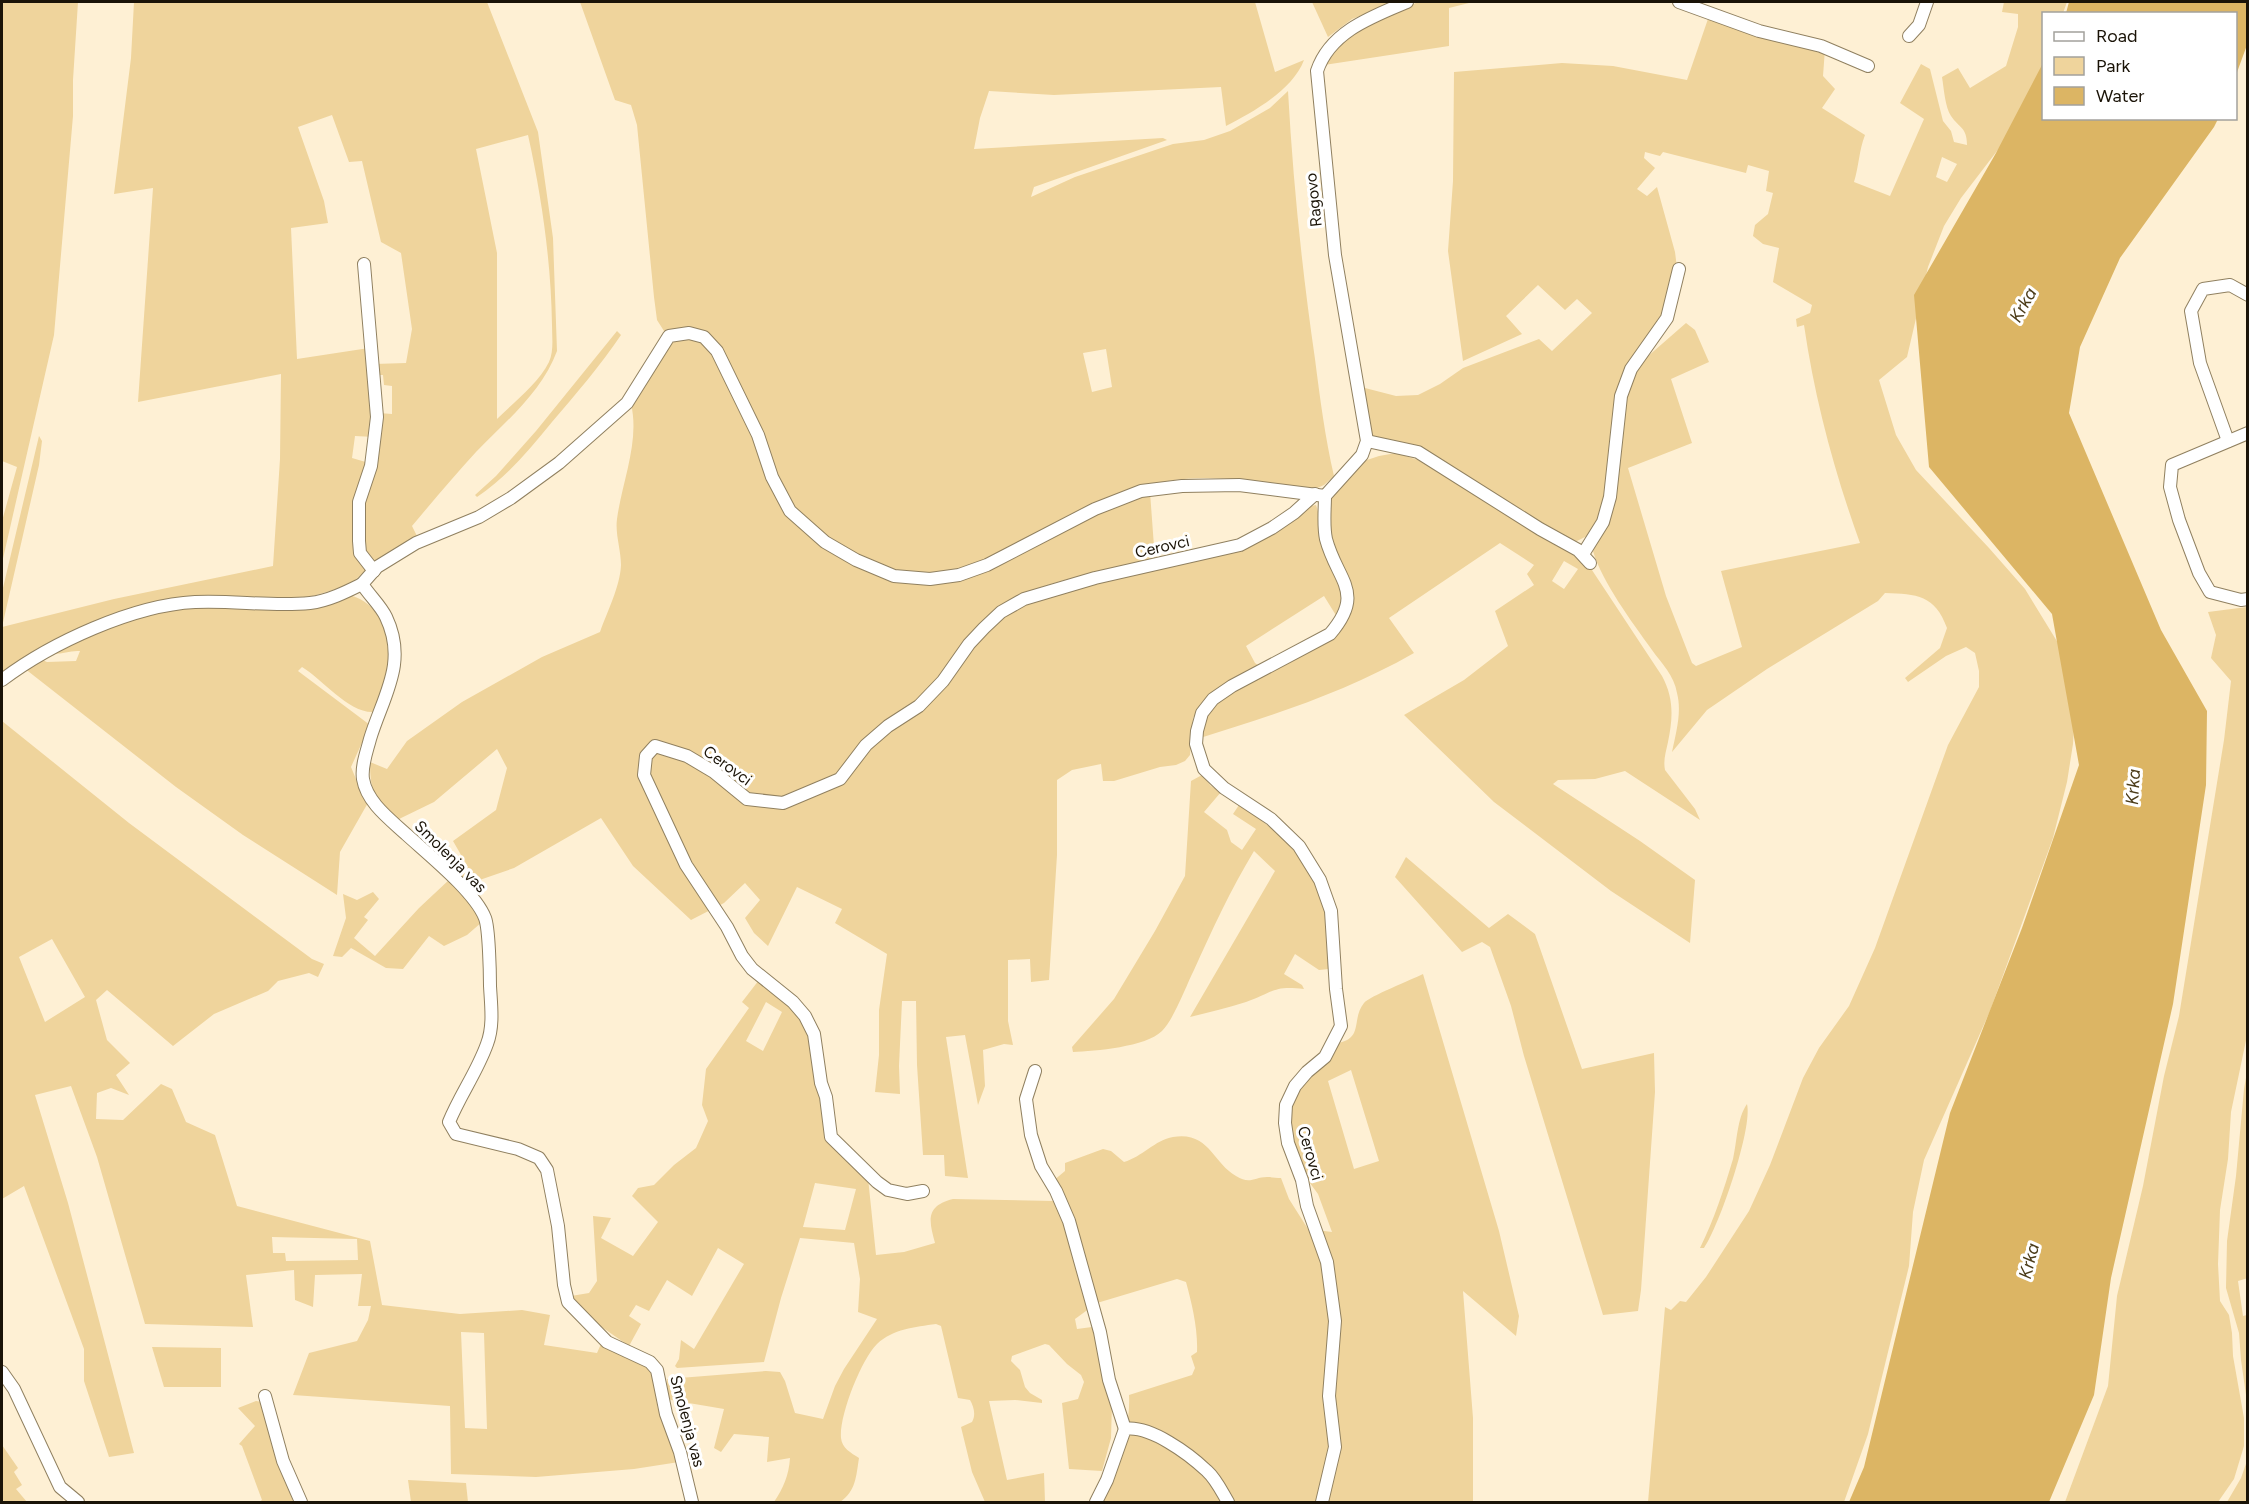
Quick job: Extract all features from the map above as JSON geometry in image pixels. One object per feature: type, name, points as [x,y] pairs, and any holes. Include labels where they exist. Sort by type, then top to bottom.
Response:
[{"type":"street","name":"Ragovo","points":[[1367,441],[1335,255],[1317,71],[1322,57],[1331,44],[1346,32],[1380,13],[1407,2]]},
{"type":"street","points":[[1679,2],[1759,31],[1821,46],[1868,66]]},
{"type":"street","points":[[1909,36],[1919,25],[1927,2]]},
{"type":"street","points":[[364,264],[377,417],[371,466],[359,502],[359,541],[360,553],[374,571]]},
{"type":"street","points":[[2,680],[63,642],[145,610],[198,602],[312,603],[341,594],[362,584],[374,571],[416,543],[479,517],[511,498],[559,463],[627,403],[669,336],[688,333],[704,337],[717,351],[758,435],[772,477],[790,511],[825,542],[856,560],[894,576],[930,579],[959,575],[987,566],[1095,509],[1141,490],[1182,486],[1239,485],[1320,495],[1362,454],[1367,441],[1418,453],[1587,559],[1603,522],[1610,496],[1621,396],[1631,369],[1667,318],[1679,269]]},
{"type":"street","points":[[2228,441],[2200,363],[2191,311],[2203,289],[2230,285],[2247,295]]},
{"type":"street","points":[[2247,433],[2172,465],[2170,487],[2199,573],[2210,592],[2241,600],[2247,599]]},
{"type":"street","name":"Cerovci","points":[[922,1191],[907,1194],[888,1190],[876,1182],[867,1170],[831,1137],[818,1051],[805,1016],[793,1002],[752,969],[686,865],[644,775],[646,756],[656,746],[687,756],[714,772],[747,799],[783,803],[840,779],[866,745],[888,726],[919,706],[943,681],[969,644],[984,628],[1002,612],[1024,599],[1095,578],[1240,545],[1272,528],[1320,495],[1326,539],[1346,585],[1348,603],[1341,621],[1330,634],[1232,686],[1213,699],[1202,713],[1196,744],[1204,769],[1224,788],[1271,819],[1299,846],[1320,880],[1331,911],[1341,1026],[1325,1057],[1295,1086],[1286,1105],[1285,1123],[1288,1143],[1302,1180],[1307,1206],[1327,1262],[1335,1321],[1329,1396],[1335,1447],[1322,1503]]},
{"type":"street","name":"Smolenja vas","points":[[362,584],[386,616],[396,649],[389,690],[375,722],[364,765],[363,779],[367,792],[383,813],[463,888],[486,920],[491,1032],[487,1046],[449,1122],[456,1134],[518,1149],[539,1158],[547,1170],[558,1226],[568,1302],[607,1342],[650,1362],[657,1370],[666,1414],[680,1452],[692,1503]]},
{"type":"street","points":[[1035,1071],[1026,1099],[1031,1135],[1041,1166],[1056,1191],[1075,1241],[1100,1332],[1109,1380],[1125,1429],[1107,1480],[1096,1503]]},
{"type":"street","points":[[2,1372],[14,1389],[60,1487],[78,1503]]},
{"type":"street","points":[[265,1395],[283,1461],[300,1503]]},
{"type":"street","points":[[1125,1429],[1136,1427],[1173,1444],[1208,1472],[1228,1503]]},
{"type":"green space","points":[[2,2],[78,2],[73,116],[54,335],[2,563],[2,521],[17,467],[2,461]]},
{"type":"green space","points":[[134,2],[487,2],[538,132],[553,238],[557,351],[533,393],[476,452],[412,526],[418,538],[373,564],[364,554],[361,546],[361,498],[372,468],[379,413],[392,414],[392,386],[384,385],[383,375],[374,375],[374,364],[406,363],[412,329],[401,253],[381,242],[362,161],[349,162],[332,115],[298,127],[324,201],[328,223],[291,228],[297,359],[369,348],[374,437],[355,436],[352,458],[369,463],[357,498],[356,514],[356,551],[367,569],[350,585],[306,598],[170,599],[127,611],[68,635],[2,672],[2,627],[114,599],[273,566],[280,459],[281,374],[138,402],[153,188],[114,194],[131,58]],"holes":[[[528,135],[548,254],[552,353],[539,378],[497,419],[497,253],[476,149]]]},
{"type":"green space","points":[[580,2],[1255,2],[1275,72],[1304,60],[1299,71],[1282,90],[1260,107],[1226,126],[1221,87],[1054,95],[989,91],[980,118],[974,149],[1163,138],[1167,140],[1034,187],[1031,197],[1075,177],[1173,144],[1204,140],[1230,131],[1270,108],[1288,91],[1295,192],[1306,292],[1323,418],[1334,476],[1315,489],[1221,478],[1193,478],[1134,489],[1091,504],[1102,511],[1150,492],[1155,560],[1044,586],[1004,605],[977,628],[938,679],[916,702],[883,722],[887,730],[922,708],[944,688],[972,645],[1017,607],[1113,578],[1239,549],[1282,528],[1311,506],[1316,505],[1321,537],[1340,587],[1341,607],[1337,617],[1324,596],[1246,646],[1255,663],[1261,667],[1203,701],[1193,718],[1190,755],[1185,761],[1114,781],[1103,781],[1101,764],[1072,770],[1057,780],[1057,855],[1049,980],[1031,982],[1030,959],[1008,960],[1008,1021],[1013,1045],[1004,1044],[983,1050],[985,1086],[978,1105],[965,1035],[946,1037],[968,1178],[945,1176],[944,1155],[923,1155],[917,1065],[916,1001],[902,1001],[900,1094],[875,1092],[879,1055],[879,1010],[887,954],[835,923],[842,909],[797,887],[768,946],[754,933],[745,918],[760,900],[745,883],[724,903],[691,920],[633,866],[601,818],[514,868],[468,884],[459,876],[468,867],[453,841],[496,810],[507,768],[497,749],[434,802],[397,820],[379,800],[373,789],[370,762],[387,769],[407,741],[462,702],[542,657],[600,632],[613,599],[621,565],[617,536],[619,505],[632,447],[631,404],[666,343],[664,331],[657,320],[637,125],[631,105],[615,100]],"holes":[[[1106,349],[1112,387],[1092,392],[1083,353]]]},
{"type":"green space","points":[[1312,2],[1396,2],[1352,19],[1328,37]]},
{"type":"green space","points":[[1418,2],[1473,2],[1449,8],[1449,46],[1324,65],[1331,53],[1352,34]]},
{"type":"green space","points":[[2004,2],[2067,2],[2063,12],[2042,12],[2042,66],[2010,134],[1961,198],[1944,226],[1928,267],[1907,357],[1879,380],[1896,435],[1916,470],[2025,589],[2066,656],[2076,691],[2073,744],[2067,782],[2053,838],[1990,1011],[1924,1160],[1913,1212],[1909,1266],[1868,1434],[1844,1502],[1648,1502],[1665,1307],[1671,1310],[1680,1301],[1686,1302],[1706,1277],[1749,1211],[1770,1165],[1803,1078],[1819,1048],[1849,1006],[1875,948],[1948,745],[1979,687],[1979,671],[1975,653],[1966,647],[1946,656],[1908,682],[1905,678],[1940,648],[1947,628],[1937,609],[1924,599],[1906,594],[1885,593],[1878,601],[1767,669],[1707,710],[1672,752],[1679,708],[1673,681],[1618,602],[1603,576],[1593,551],[1601,534],[1625,396],[1639,364],[1686,323],[1695,330],[1709,362],[1671,379],[1692,443],[1628,468],[1666,596],[1692,663],[1696,666],[1742,647],[1721,571],[1860,543],[1826,435],[1804,325],[1797,327],[1796,319],[1810,313],[1812,305],[1773,282],[1779,248],[1763,244],[1753,236],[1755,225],[1768,214],[1773,193],[1766,191],[1769,171],[1748,165],[1746,173],[1663,152],[1660,156],[1645,152],[1644,158],[1655,168],[1637,189],[1647,196],[1657,187],[1675,252],[1677,268],[1663,313],[1631,362],[1606,497],[1597,522],[1587,536],[1577,541],[1568,540],[1426,453],[1374,438],[1362,394],[1365,388],[1396,396],[1418,395],[1440,384],[1463,368],[1539,339],[1552,351],[1592,313],[1577,299],[1565,310],[1538,285],[1506,316],[1522,334],[1463,361],[1448,251],[1453,181],[1454,72],[1562,63],[1613,66],[1687,80],[1709,16],[1825,49],[1823,76],[1835,89],[1822,108],[1865,135],[1854,182],[1890,196],[1924,119],[1900,103],[1921,64],[1930,69],[1943,121],[1951,131],[1954,142],[1967,145],[1964,131],[1949,112],[1942,77],[1958,68],[1970,88],[2006,66],[2018,27],[2018,14],[2002,12]],"holes":[[[1942,157],[1957,164],[1947,182],[1936,177]]]},
{"type":"green space","points":[[617,331],[621,335],[605,358],[535,443],[508,472],[477,497],[475,495],[496,476],[536,431]]},
{"type":"green space","points":[[39,436],[42,441],[39,465],[2,627],[2,592]]},
{"type":"green space","points":[[1396,453],[1418,460],[1586,561],[1662,676],[1669,692],[1671,708],[1665,770],[1695,809],[1700,820],[1625,771],[1595,779],[1558,780],[1553,784],[1695,880],[1690,943],[1611,891],[1494,802],[1404,715],[1464,680],[1508,646],[1495,611],[1534,585],[1527,574],[1534,565],[1500,543],[1389,618],[1414,653],[1336,691],[1200,738],[1207,713],[1224,696],[1289,662],[1351,611],[1331,536],[1330,501],[1334,492],[1364,461]],"holes":[[[1564,561],[1578,569],[1564,589],[1552,581]]]},
{"type":"green space","points":[[348,595],[357,597],[371,607],[385,628],[388,637],[391,651],[390,669],[377,707],[373,712],[355,707],[310,672],[302,667],[298,671],[370,725],[351,767],[369,801],[340,852],[337,895],[243,835],[176,787],[24,668],[40,659],[47,662],[76,661],[80,651],[49,653],[114,625],[178,607]]},
{"type":"green space","points":[[2247,607],[2248,1031],[2231,1112],[2228,1159],[2220,1210],[2218,1264],[2220,1301],[2229,1315],[2232,1333],[2233,1356],[2244,1418],[2244,1446],[2234,1479],[2218,1502],[2065,1502],[2108,1386],[2117,1296],[2179,1016],[2224,740],[2231,681],[2211,658],[2216,635],[2208,612]]},
{"type":"green space","points":[[2,721],[129,823],[312,959],[324,964],[318,977],[309,973],[278,981],[268,991],[214,1014],[173,1046],[107,990],[96,1000],[107,1040],[130,1063],[116,1075],[129,1095],[111,1088],[97,1093],[96,1119],[123,1120],[161,1084],[172,1089],[186,1122],[215,1135],[237,1206],[370,1241],[382,1305],[460,1314],[522,1310],[550,1315],[544,1345],[597,1353],[601,1344],[651,1369],[658,1409],[679,1462],[634,1469],[536,1477],[451,1474],[450,1406],[293,1395],[309,1353],[357,1341],[368,1320],[371,1306],[358,1306],[362,1274],[315,1275],[313,1307],[295,1300],[294,1270],[246,1275],[253,1327],[145,1324],[97,1157],[71,1086],[35,1095],[68,1203],[134,1453],[109,1457],[84,1381],[84,1349],[24,1186],[2,1199]],"holes":[[[52,939],[85,997],[45,1022],[19,957]],[[272,1237],[357,1239],[358,1260],[286,1261],[285,1253],[273,1253]],[[461,1332],[484,1333],[487,1429],[465,1428]]]},
{"type":"green space","points":[[1202,775],[1211,786],[1221,792],[1204,812],[1227,830],[1231,842],[1242,850],[1256,829],[1233,814],[1239,805],[1282,838],[1294,850],[1315,879],[1327,913],[1329,969],[1319,970],[1295,954],[1284,974],[1302,985],[1304,989],[1279,989],[1246,1002],[1190,1017],[1275,871],[1254,851],[1222,910],[1175,1011],[1162,1031],[1133,1044],[1073,1052],[1072,1047],[1114,999],[1185,876],[1191,781]]},
{"type":"green space","points":[[1406,857],[1489,928],[1508,914],[1535,934],[1582,1069],[1654,1053],[1655,1092],[1638,1311],[1603,1315],[1524,1056],[1511,1006],[1490,947],[1482,942],[1462,952],[1395,877]]},
{"type":"green space","points":[[450,879],[467,896],[482,922],[467,935],[444,946],[429,936],[403,969],[386,968],[351,948],[342,957],[333,956],[346,918],[343,894],[357,900],[373,892],[379,899],[364,917],[368,920],[354,938],[375,956],[419,908]]},
{"type":"green space","points":[[1423,974],[1499,1231],[1519,1316],[1516,1336],[1463,1291],[1473,1418],[1473,1502],[1101,1502],[1124,1437],[1129,1395],[1192,1375],[1195,1368],[1191,1356],[1197,1352],[1197,1334],[1192,1308],[1186,1282],[1177,1279],[1097,1303],[1075,1319],[1077,1329],[1092,1327],[1112,1403],[1111,1438],[1102,1471],[1069,1469],[1062,1403],[1078,1399],[1084,1382],[1081,1375],[1049,1345],[1045,1344],[1012,1356],[1011,1361],[1020,1370],[1025,1387],[1042,1400],[1042,1403],[1015,1400],[989,1401],[1007,1480],[1044,1473],[1045,1502],[985,1502],[972,1472],[961,1427],[972,1422],[973,1408],[970,1400],[958,1398],[941,1326],[936,1324],[890,1335],[877,1344],[864,1362],[847,1403],[841,1428],[843,1445],[859,1458],[854,1483],[845,1498],[840,1502],[774,1502],[785,1482],[790,1458],[767,1462],[769,1437],[734,1434],[721,1452],[714,1448],[724,1409],[671,1400],[666,1395],[667,1379],[766,1371],[780,1372],[795,1413],[823,1419],[844,1369],[877,1319],[858,1312],[860,1279],[854,1243],[800,1238],[764,1362],[677,1368],[675,1366],[679,1359],[681,1340],[694,1349],[744,1264],[718,1248],[692,1296],[667,1280],[649,1311],[636,1305],[629,1316],[641,1324],[629,1346],[596,1323],[571,1296],[589,1293],[597,1281],[593,1216],[611,1218],[601,1238],[633,1256],[658,1222],[632,1196],[638,1188],[654,1185],[696,1148],[708,1121],[702,1105],[706,1069],[749,1008],[742,1002],[759,980],[780,995],[810,1032],[828,1137],[868,1178],[876,1255],[904,1252],[935,1243],[931,1228],[931,1215],[933,1210],[944,1202],[953,1199],[1054,1201],[1053,1181],[1065,1171],[1065,1163],[1103,1149],[1111,1151],[1124,1162],[1160,1141],[1185,1136],[1203,1143],[1228,1170],[1241,1179],[1281,1178],[1289,1199],[1308,1229],[1332,1232],[1318,1194],[1304,1175],[1291,1140],[1291,1110],[1294,1096],[1338,1043],[1351,1037],[1364,1003],[1382,992]],"holes":[[[766,1002],[782,1012],[763,1051],[746,1041]],[[1351,1070],[1379,1161],[1354,1169],[1328,1081]],[[815,1183],[856,1189],[845,1230],[803,1227]]]},
{"type":"green space","points":[[2247,1072],[2248,1278],[2238,1281],[2243,1316],[2247,1315],[2247,1402],[2239,1333],[2226,1288],[2227,1241]]},
{"type":"green space","points":[[1747,1104],[1745,1134],[1726,1200],[1710,1237],[1704,1248],[1700,1248],[1726,1182],[1733,1159],[1739,1123]]},
{"type":"green space","points":[[152,1347],[221,1348],[221,1387],[164,1387]]},
{"type":"green space","points":[[256,1401],[262,1402],[293,1502],[259,1502],[262,1500],[242,1446],[239,1444],[255,1426],[238,1408]]},
{"type":"green space","points":[[2,1445],[18,1468],[14,1472],[22,1485],[16,1489],[27,1502],[2,1502]]},
{"type":"green space","points":[[2247,1461],[2247,1502],[2227,1502],[2241,1478]]},
{"type":"green space","points":[[408,1480],[466,1483],[468,1502],[411,1502]]},
{"type":"water","points":[[2069,2],[2247,2],[2247,45],[2237,72],[2237,12],[2066,12]]},
{"type":"water","name":"Krka","points":[[2042,65],[2042,120],[2218,120],[2120,258],[2080,347],[2069,413],[2161,630],[2207,711],[2206,785],[2173,1004],[2111,1278],[2094,1395],[2049,1502],[1849,1502],[1864,1467],[1950,1113],[2022,928],[2079,765],[2052,614],[1929,467],[1914,295],[1996,153]]}]
